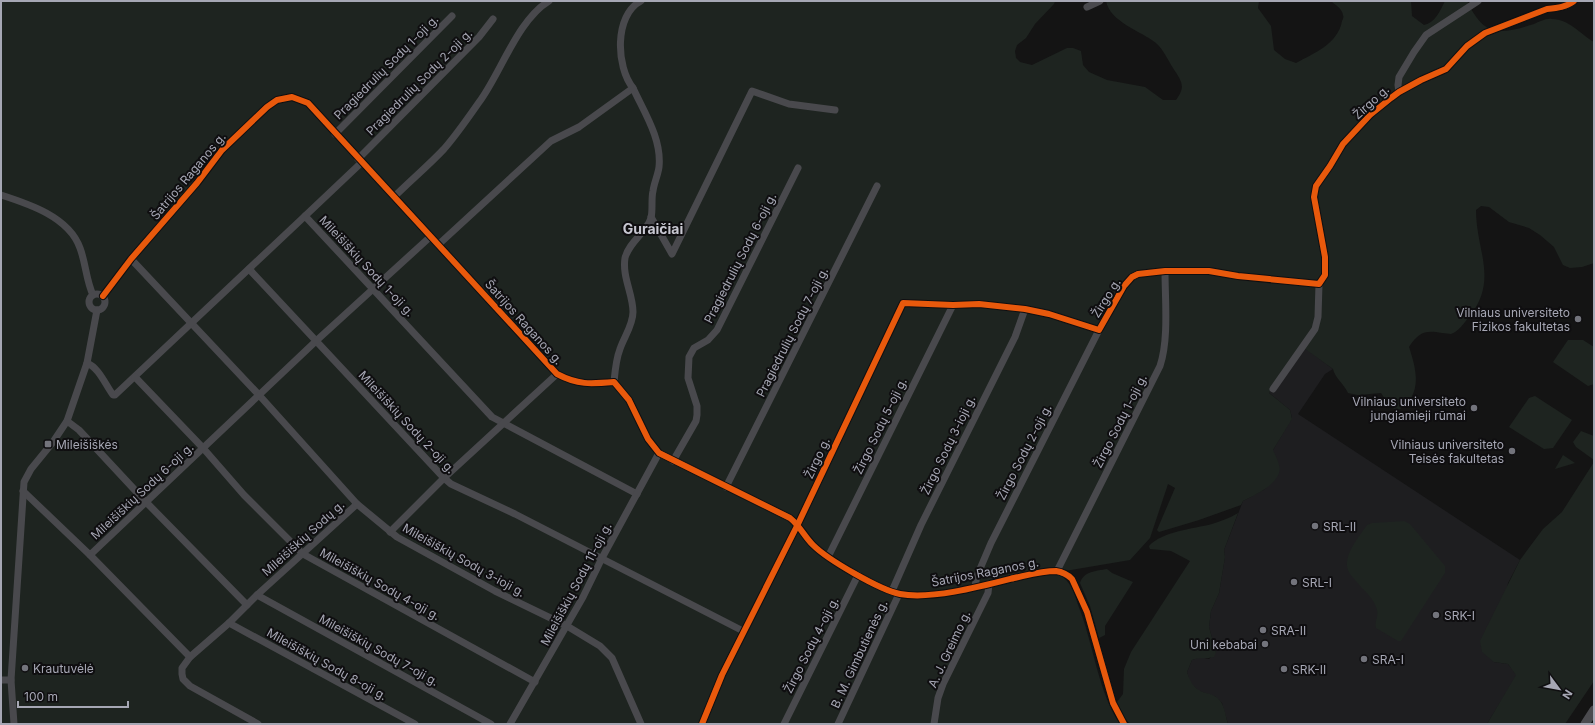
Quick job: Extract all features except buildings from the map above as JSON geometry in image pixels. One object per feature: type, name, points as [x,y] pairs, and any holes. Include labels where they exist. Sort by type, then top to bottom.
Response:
[{"type":"main road","points":[[1585,724],[1594,710]]},
{"type":"street","points":[[394,197],[443,149],[451,139],[483,97],[513,44],[531,17],[541,6],[549,1]]},
{"type":"street","points":[[614,382],[620,348],[633,312],[632,300],[624,268],[626,258],[628,250],[644,230],[651,217],[653,189],[659,167],[656,138],[633,88],[627,81],[621,57],[620,39],[628,13],[636,3],[641,1]]},
{"type":"street","points":[[1086,7],[1100,1]]},
{"type":"street","points":[[1399,92],[1399,77],[1426,35],[1478,1]]},
{"type":"street","name":"Žirgo g.","points":[[1273,389],[1315,329],[1318,317],[1319,284],[1325,275],[1325,257],[1314,197],[1316,186],[1343,144],[1370,116],[1399,92],[1446,69],[1467,46],[1485,32],[1547,9],[1570,5],[1574,1]]},
{"type":"street","name":"Pragiedrulių Sodų 1-oji g.","points":[[335,134],[452,16]]},
{"type":"street","name":"Pragiedrulių Sodų 2-oji g.","points":[[306,216],[479,37],[493,19]]},
{"type":"street","points":[[438,245],[551,141],[579,127],[633,88]]},
{"type":"street","points":[[651,217],[672,254],[752,91],[789,104],[835,110]]},
{"type":"street","name":"Šatrijos Raganos g.","points":[[103,296],[130,259],[197,184],[222,150],[267,107],[277,100],[292,96],[308,103],[430,237],[476,284],[557,374],[570,381],[595,384],[614,382],[629,400],[648,439],[659,453],[790,518],[798,524],[814,546],[828,557],[858,575],[899,594],[928,595],[989,584],[1045,571],[1063,572],[1072,579],[1087,612],[1113,703],[1124,724]]},
{"type":"street","name":"Pragiedrulių Sodų 6-oji g.","points":[[673,461],[696,421],[697,416],[697,406],[688,378],[689,357],[691,352],[694,348],[708,340],[717,330],[737,287],[798,168]]},
{"type":"street","name":"Pragiedrulių Sodų 7-oji g.","points":[[726,487],[877,186]]},
{"type":"street","points":[[1,195],[49,214],[69,231],[79,246],[84,260],[88,283],[93,295]]},
{"type":"street","name":"Mileišiškių Sodų 1-oji g.","points":[[87,363],[98,371],[113,395],[115,395],[191,322],[306,216],[492,417],[637,494]]},
{"type":"street","name":"Mileišiškių Sodų 6-oji g.","points":[[22,490],[90,555],[316,341],[430,237]]},
{"type":"street","name":"Mileišiškių Sodų g.","points":[[130,259],[259,395],[357,504],[257,594],[229,623],[190,657],[182,668],[182,674],[186,683],[258,724]]},
{"type":"street","name":"Mileišiškių Sodų 2-oji g.","points":[[249,269],[444,478],[463,491],[515,514],[602,558]]},
{"type":"street","name":"Žirgo g.","points":[[702,724],[722,675],[743,631],[798,524],[903,303],[953,305],[979,304],[1024,309],[1049,314],[1099,330],[1115,299],[1132,278],[1138,274],[1165,271],[1209,271],[1238,276],[1319,284]]},
{"type":"street","name":"Žirgo Sodų 1-oji g.","points":[[1057,571],[1162,361],[1165,343],[1165,271]]},
{"type":"street","points":[[98,294],[103,296],[105,304],[102,308],[97,310],[92,308],[89,304],[93,295],[98,294]]},
{"type":"street","name":"Žirgo Sodų 5-oji g.","points":[[828,557],[953,305]]},
{"type":"street","name":"Žirgo Sodų 3-ioji g.","points":[[892,591],[921,525],[1015,337],[1024,309]]},
{"type":"street","points":[[14,724],[11,680],[22,490],[26,476],[53,442],[67,421],[87,363],[97,310]]},
{"type":"street","name":"Žirgo Sodų 2-oji g.","points":[[975,586],[976,576],[991,543],[1099,330]]},
{"type":"street","points":[[390,532],[502,423],[557,374]]},
{"type":"street","name":"Mileišiškių Sodų 4-oji g.","points":[[135,377],[203,448],[244,495],[303,554],[535,682]]},
{"type":"street","points":[[67,421],[79,430],[146,502],[247,605]]},
{"type":"street","name":"Mileišiškių Sodų 11-oji g.","points":[[510,724],[567,626],[659,453]]},
{"type":"street","name":"Mileišiškių Sodų 3-ioji g.","points":[[357,504],[390,532],[495,591],[567,626]]},
{"type":"street","points":[[90,555],[190,657]]},
{"type":"street","points":[[602,558],[743,631]]},
{"type":"street","name":"Žirgo Sodų 4-oji g.","points":[[784,724],[858,575]]},
{"type":"street","name":"A. J. Greimo g.","points":[[934,724],[938,698],[943,684],[988,593],[989,584]]},
{"type":"street","name":"Mileišiškių Sodų 7-oji g.","points":[[257,594],[491,724]]},
{"type":"street","name":"B. M. Gimbutienės g.","points":[[838,724],[899,594]]},
{"type":"street","name":"Mileišiškių Sodų 8-oji g.","points":[[229,623],[415,724]]},
{"type":"street","points":[[567,626],[606,651],[612,658],[641,724]]},
{"type":"street","points":[[1,680],[11,680]]},
{"type":"shaded area","points":[[1,1],[1055,1],[1054,4],[1035,24],[1026,38],[1017,45],[1015,51],[1016,58],[1020,62],[1032,65],[1067,48],[1073,48],[1081,51],[1083,65],[1089,72],[1107,80],[1145,87],[1163,100],[1176,100],[1181,91],[1182,84],[1159,45],[1113,15],[1106,1],[1259,1],[1258,8],[1271,26],[1274,50],[1285,59],[1296,63],[1324,47],[1336,36],[1340,29],[1343,17],[1342,13],[1340,9],[1331,1],[1411,1],[1412,16],[1424,25],[1428,24],[1434,19],[1445,1],[1467,1],[1473,13],[1480,21],[1486,27],[1494,30],[1502,31],[1522,28],[1550,19],[1564,21],[1594,42],[1594,263],[1582,267],[1570,268],[1563,265],[1554,247],[1540,235],[1529,228],[1509,222],[1489,207],[1481,206],[1476,210],[1484,265],[1483,290],[1478,303],[1469,317],[1454,333],[1423,333],[1416,338],[1409,347],[1416,374],[1416,382],[1411,398],[1405,405],[1397,411],[1389,405],[1381,393],[1358,395],[1348,393],[1333,369],[1301,346],[1269,393],[1290,410],[1292,419],[1273,450],[1279,463],[1279,471],[1273,482],[1243,501],[1241,505],[1159,532],[1157,530],[1175,488],[1168,484],[1150,538],[1130,560],[1065,571],[1064,578],[1071,587],[1076,598],[1106,697],[1120,724],[1,724]]},
{"type":"shaded area","points":[[1568,340],[1583,340],[1594,347],[1594,384],[1588,386],[1553,362]]},
{"type":"shaded area","points":[[1301,345],[1333,369],[1325,374],[1298,414],[1520,560],[1508,583],[1494,662],[1508,664],[1517,675],[1487,724],[1228,724],[1222,703],[1216,697],[1199,691],[1190,683],[1187,672],[1192,660],[1200,657],[1209,659],[1216,652],[1209,627],[1211,611],[1219,593],[1225,557],[1224,550],[1243,501],[1265,489],[1273,450],[1292,418],[1290,410],[1269,393]]},
{"type":"shaded area","points":[[1535,396],[1572,420],[1553,448],[1544,449],[1509,427],[1529,398]]},
{"type":"shaded area","points":[[1581,431],[1594,436],[1594,460],[1576,447],[1573,442]]},
{"type":"shaded area","points":[[1563,455],[1575,463],[1555,469]]},
{"type":"shaded area","points":[[1594,462],[1594,681],[1565,724],[1487,724],[1516,675],[1508,664],[1494,662],[1482,652],[1480,641],[1520,560],[1543,529],[1562,512]]},
{"type":"shaded area","points":[[1238,513],[1224,550],[1225,557],[1219,593],[1211,611],[1209,627],[1216,652],[1214,657],[1192,660],[1187,672],[1195,687],[1213,695],[1221,702],[1228,724],[1130,724],[1125,718],[1117,702],[1123,694],[1124,669],[1131,652],[1190,561],[1171,551],[1150,549],[1149,546],[1162,537],[1170,534],[1212,524]]},
{"type":"shaded area","points":[[1404,521],[1410,524],[1445,566],[1445,573],[1401,641],[1398,641],[1376,628],[1376,607],[1370,596],[1350,574],[1347,566],[1347,560],[1352,547],[1367,525],[1372,523]]},
{"type":"shaded area","points":[[1107,569],[1112,573],[1133,582],[1105,626],[1105,635],[1099,638],[1090,606],[1080,583],[1087,574]]},
{"type":"cycle path","points":[[702,724],[722,675],[798,524],[903,303],[953,305],[979,304],[1025,309],[1049,314],[1099,330],[1124,286],[1132,277],[1138,274],[1165,271],[1209,271],[1238,276],[1319,284],[1325,275],[1325,257],[1314,197],[1316,186],[1343,144],[1370,115],[1391,98],[1421,80],[1446,69],[1467,46],[1485,33],[1547,9],[1565,6],[1574,1]]},
{"type":"cycle path","points":[[103,296],[131,259],[197,183],[222,150],[267,107],[277,100],[292,97],[308,103],[557,374],[564,378],[584,383],[614,382],[629,400],[648,439],[659,453],[790,518],[797,524],[813,545],[830,558],[868,581],[900,594],[942,594],[1030,574],[1056,571],[1065,574],[1072,579],[1087,612],[1113,703],[1124,724]]},
{"type":"place","name":"Vilniaus universiteto Fizikos fakultetas","points":[[1578,319]]},
{"type":"place","name":"Vilniaus universiteto jungiamieji rūmai","points":[[1474,408]]},
{"type":"place","name":"Mileišiškės","points":[[48,444]]},
{"type":"place","name":"Vilniaus universiteto Teisės fakultetas","points":[[1512,451]]},
{"type":"place","name":"SRL-II","points":[[1315,526]]},
{"type":"place","name":"SRL-I","points":[[1294,582]]},
{"type":"place","name":"SRK-I","points":[[1436,615]]},
{"type":"place","name":"SRA-II","points":[[1263,630]]},
{"type":"place","name":"Uni kebabai","points":[[1265,644]]},
{"type":"place","name":"SRA-I","points":[[1364,659]]},
{"type":"place","name":"Krautuvėlė","points":[[25,668]]},
{"type":"place","name":"SRK-II","points":[[1284,669]]},
{"type":"district","name":"Guraičiai","points":[[653,228]]}]
